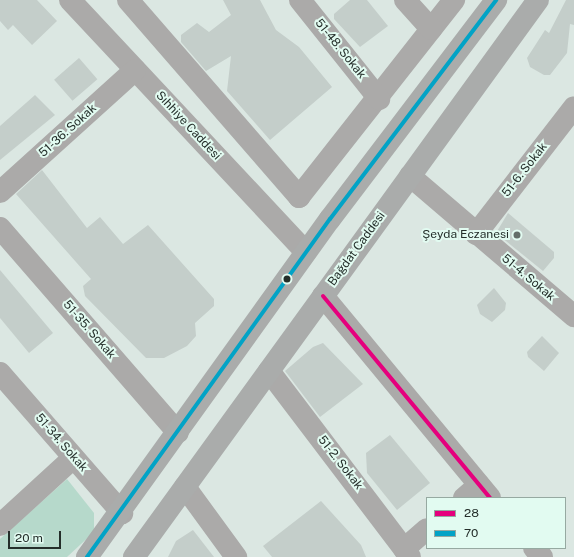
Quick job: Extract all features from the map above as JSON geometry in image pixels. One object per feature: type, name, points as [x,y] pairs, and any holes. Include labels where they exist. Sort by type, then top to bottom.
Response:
[{"type":"main road","points":[[88,557],[122,514],[306,252],[496,0]]},
{"type":"main road","name":"Bağdat Caddesi","points":[[134,557],[538,0]]},
{"type":"street","name":"Sıhhiye Caddesi","points":[[70,0],[306,252]]},
{"type":"street","points":[[128,0],[299,197],[380,99],[430,30],[454,0]]},
{"type":"street","name":"51-48. Sokak","points":[[300,0],[380,99]]},
{"type":"street","points":[[405,0],[430,30]]},
{"type":"street","name":"51-36. Sokak","points":[[0,192],[136,70]]},
{"type":"street","name":"51-6. Sokak","points":[[476,234],[574,107]]},
{"type":"street","name":"51-4. Sokak","points":[[410,176],[476,234],[574,316]]},
{"type":"street","name":"51-35. Sokak","points":[[0,228],[178,433]]},
{"type":"street","points":[[323,296],[478,494]]},
{"type":"street","name":"51-2. Sokak","points":[[269,371],[407,553]]},
{"type":"street","name":"51-34. Sokak","points":[[0,373],[122,514]]},
{"type":"street","points":[[0,525],[74,458]]},
{"type":"street","points":[[185,488],[236,557]]},
{"type":"street","points":[[407,553],[426,530]]},
{"type":"street","points":[[535,549],[542,557]]},
{"type":"green space","points":[[67,479],[94,513],[94,532],[67,557],[0,557],[0,539]]},
{"type":"building","points":[[0,0],[37,0],[57,21],[32,45],[13,25],[8,30],[0,21]]},
{"type":"building","points":[[223,0],[260,0],[276,30],[299,47],[332,87],[270,140],[227,91],[231,56],[206,71],[181,42],[181,35],[197,23],[209,32],[231,15]]},
{"type":"building","points":[[350,0],[367,0],[388,26],[360,47],[334,19],[334,14]]},
{"type":"building","points":[[566,0],[574,0],[574,25],[570,24],[567,53],[550,75],[544,75],[530,67],[527,58],[545,30],[549,33]]},
{"type":"building","points":[[79,58],[97,79],[72,101],[54,80]]},
{"type":"building","points":[[35,95],[55,115],[0,160],[0,126]]},
{"type":"building","points":[[42,170],[87,228],[100,217],[123,244],[148,225],[214,299],[214,306],[195,323],[196,336],[187,346],[164,358],[146,358],[85,296],[83,286],[91,279],[16,194]]},
{"type":"building","points":[[508,213],[554,252],[554,258],[543,271],[496,233]]},
{"type":"building","points":[[0,270],[53,333],[29,353],[0,318]]},
{"type":"building","points":[[494,288],[506,303],[505,310],[492,322],[480,314],[477,305]]},
{"type":"building","points":[[542,336],[559,353],[544,371],[528,357],[527,352]]},
{"type":"building","points":[[323,343],[363,384],[320,417],[285,371],[313,347]]},
{"type":"building","points":[[390,435],[430,483],[397,510],[367,473],[366,453]]},
{"type":"building","points":[[321,501],[361,545],[366,557],[272,557],[263,546]]},
{"type":"building","points":[[193,530],[214,557],[168,557],[176,541]]},
{"type":"transit line","name":"70","points":[[87,557],[330,219],[496,0]]},
{"type":"transit line","name":"28","points":[[323,296],[489,497]]},
{"type":"place","name":"Şeyda Eczanesi","points":[[517,235]]}]
